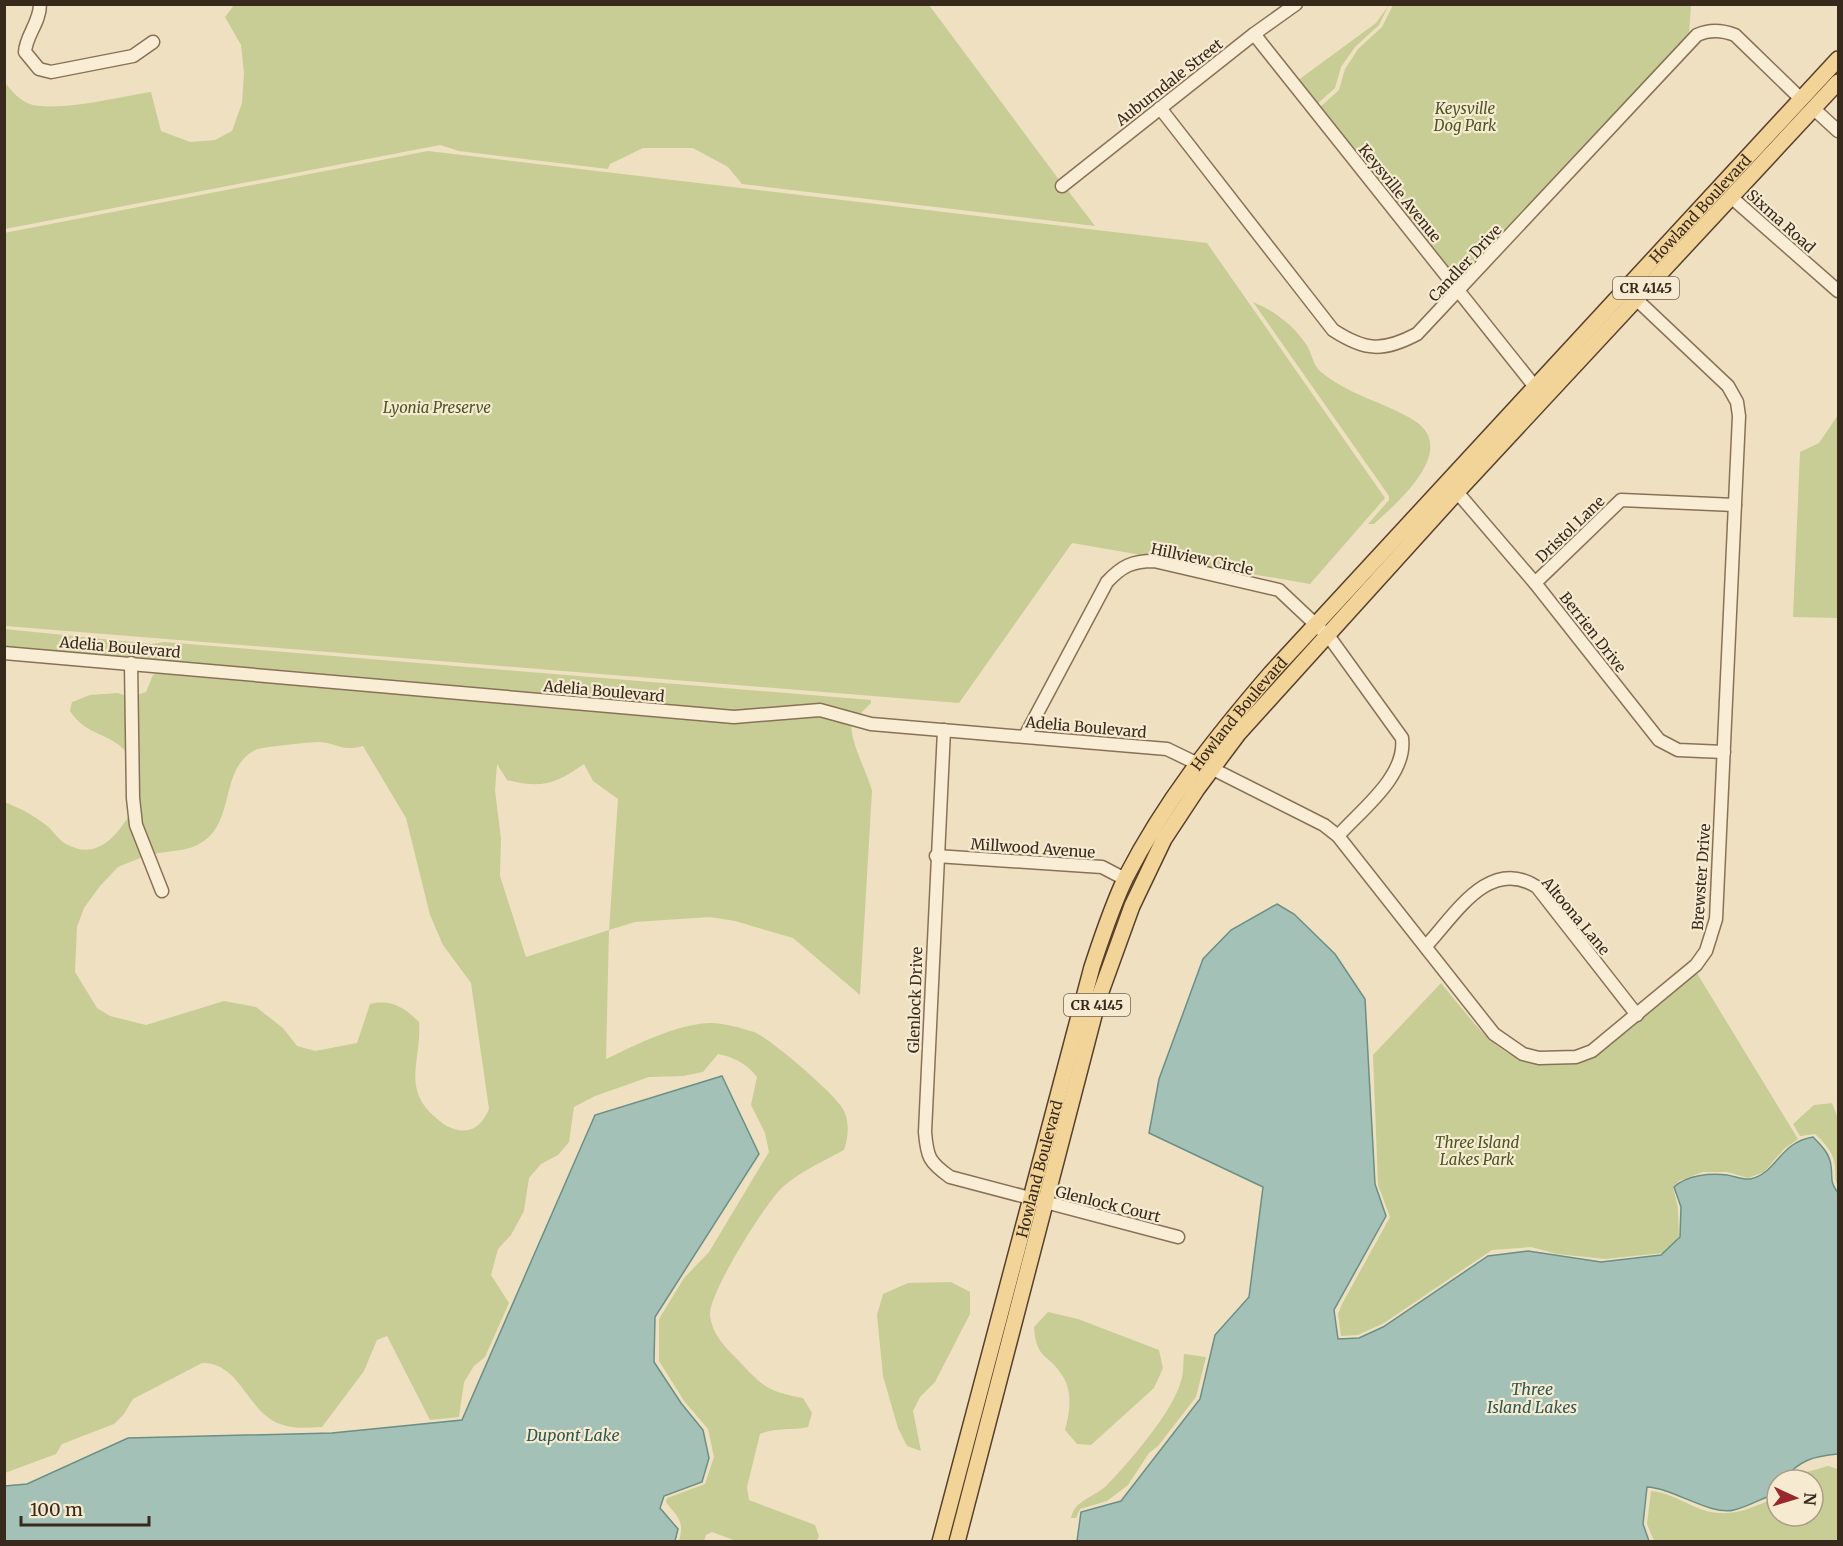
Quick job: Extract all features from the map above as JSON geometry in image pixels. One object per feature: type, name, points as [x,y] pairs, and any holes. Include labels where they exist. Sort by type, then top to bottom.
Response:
[{"type":"main road","name":"Howland Boulevard","points":[[940,1542],[1092,967],[1125,879],[1151,831],[1196,763],[1316,622],[1839,59]]},
{"type":"main road","name":"Howland Boulevard","points":[[957,1542],[1110,963],[1156,855],[1211,768],[1238,734],[1457,492],[1839,82]]},
{"type":"main road","points":[[1196,763],[1197,789]]},
{"type":"street","points":[[40,4],[35,27],[26,41],[25,52],[30,62],[39,69],[51,72],[133,56],[153,42]]},
{"type":"street","name":"Auburndale Street","points":[[1062,186],[1254,34],[1296,4]]},
{"type":"street","name":"Candler Drive","points":[[1160,108],[1333,330],[1351,342],[1379,348],[1398,344],[1417,334],[1459,292],[1697,35],[1705,31],[1725,31],[1735,35],[1801,99]]},
{"type":"street","name":"Keysville Avenue","points":[[1254,34],[1545,399]]},
{"type":"street","points":[[1814,109],[1839,131]]},
{"type":"street","name":"Sixma Road","points":[[1731,197],[1839,291]]},
{"type":"street","name":"Brewster Drive","points":[[1211,768],[1324,825],[1338,836],[1494,1034],[1523,1053],[1549,1059],[1576,1057],[1592,1051],[1696,965],[1706,951],[1714,932],[1739,416],[1737,402],[1728,386],[1636,299]]},
{"type":"street","name":"Berrien Drive","points":[[1457,492],[1535,584],[1659,740],[1678,750],[1724,752]]},
{"type":"street","name":"Dristol Lane","points":[[1535,584],[1621,500],[1735,505]]},
{"type":"street","name":"Hillview Circle","points":[[1025,736],[1107,582],[1133,561],[1154,561],[1279,590],[1316,622]]},
{"type":"street","points":[[1316,622],[1402,738],[1404,752],[1390,777],[1338,836]]},
{"type":"street","name":"Adelia Boulevard","points":[[4,653],[734,717],[820,711],[871,724],[1167,749],[1196,763]]},
{"type":"street","points":[[131,663],[133,798],[136,825],[162,891]]},
{"type":"street","name":"Glenlock Drive","points":[[944,730],[936,856],[926,1151],[932,1164],[950,1177],[1030,1199]]},
{"type":"street","name":"Millwood Avenue","points":[[936,856],[1102,867],[1125,879]]},
{"type":"street","name":"Altoona Lane","points":[[1426,946],[1480,888],[1491,880],[1508,877],[1527,881],[1537,887],[1637,1015]]},
{"type":"street","name":"Glenlock Court","points":[[1030,1199],[1179,1237]]},
{"type":"green space","points":[[234,5],[929,5],[1060,181],[1055,186],[1061,192],[1066,188],[1095,226],[742,184],[728,167],[693,148],[643,148],[610,164],[608,169],[459,151],[440,145],[5,229],[4,81],[20,99],[33,105],[46,106],[92,103],[151,92],[161,131],[190,142],[215,140],[232,131],[242,103],[244,73],[241,45],[225,17]]},
{"type":"green space","points":[[1389,5],[1379,25],[1355,47],[1341,67],[1335,88],[1316,105],[1297,81],[1376,23]]},
{"type":"green space","name":"Keysville Dog Park","points":[[1393,5],[1691,5],[1689,34],[1465,278],[1452,277],[1318,109],[1339,90],[1345,69],[1358,49],[1382,27]]},
{"type":"green space","name":"Lyonia Preserve","points":[[428,151],[1207,243],[1385,498],[1310,584],[1072,543],[959,703],[5,626],[4,233]]},
{"type":"green space","points":[[1253,302],[1276,314],[1295,331],[1306,344],[1321,372],[1344,387],[1404,414],[1427,433],[1430,446],[1427,461],[1420,476],[1374,524],[1368,524],[1389,500],[1389,496]]},
{"type":"green space","points":[[1838,415],[1838,618],[1793,617],[1800,452],[1819,443]]},
{"type":"green space","points":[[5,629],[152,644],[164,642],[871,700],[871,703],[852,724],[853,738],[872,791],[860,995],[793,938],[735,921],[710,917],[635,922],[609,930],[606,1059],[656,1036],[683,1027],[709,1023],[732,1026],[754,1032],[786,1054],[835,1099],[846,1116],[848,1133],[844,1150],[799,1175],[777,1193],[753,1226],[728,1268],[718,1288],[710,1315],[713,1328],[720,1340],[753,1376],[773,1390],[803,1398],[812,1413],[808,1427],[760,1434],[747,1487],[749,1500],[815,1525],[819,1536],[817,1541],[736,1541],[712,1532],[706,1535],[704,1541],[679,1541],[680,1523],[677,1515],[666,1502],[667,1498],[705,1484],[714,1457],[708,1429],[684,1401],[659,1361],[659,1319],[684,1278],[709,1252],[769,1152],[765,1133],[751,1105],[757,1077],[740,1062],[718,1054],[703,1072],[683,1076],[649,1077],[595,1096],[574,1107],[569,1142],[558,1155],[541,1164],[529,1178],[524,1211],[511,1235],[498,1249],[491,1275],[509,1303],[485,1357],[474,1366],[464,1382],[459,1417],[430,1420],[387,1336],[377,1340],[364,1371],[322,1427],[306,1428],[280,1424],[259,1409],[226,1370],[202,1363],[133,1399],[124,1414],[114,1424],[62,1444],[56,1454],[5,1473],[4,802],[36,818],[66,844],[87,850],[96,848],[112,838],[130,814],[145,856],[118,867],[84,908],[77,927],[75,972],[97,1008],[110,1016],[146,1025],[224,1001],[256,1007],[283,1028],[297,1046],[315,1051],[357,1043],[370,1004],[391,1004],[402,1008],[419,1022],[416,1084],[425,1106],[435,1117],[454,1129],[464,1131],[477,1126],[489,1109],[471,983],[443,945],[430,915],[406,818],[363,746],[344,748],[319,742],[255,750],[243,759],[236,771],[223,813],[208,838],[191,848],[154,854],[141,824],[138,798],[137,695],[146,692],[153,675],[164,670],[5,649]],"holes":[[[497,764],[507,780],[530,784],[548,783],[584,764],[593,781],[618,799],[609,930],[526,957],[500,876],[501,839],[495,790]]]},
{"type":"green space","points":[[118,693],[127,696],[129,755],[122,747],[84,726],[70,711],[72,702],[90,695]]},
{"type":"green space","name":"Three Island Lakes Park","points":[[1695,970],[1798,1139],[1784,1149],[1764,1172],[1748,1178],[1727,1172],[1703,1172],[1679,1181],[1673,1187],[1678,1208],[1679,1238],[1663,1253],[1605,1259],[1557,1254],[1531,1247],[1492,1250],[1384,1323],[1358,1335],[1341,1336],[1338,1314],[1342,1304],[1390,1217],[1378,1185],[1373,1055],[1441,983],[1497,1046],[1512,1056],[1530,1062],[1551,1064],[1575,1060]]},
{"type":"green space","points":[[1832,1103],[1838,1118],[1838,1186],[1835,1162],[1828,1149],[1815,1134],[1800,1136],[1793,1124],[1814,1105]]},
{"type":"green space","points":[[951,1282],[970,1292],[970,1314],[935,1382],[920,1397],[913,1411],[921,1451],[907,1446],[898,1428],[883,1376],[877,1315],[883,1294],[908,1283]]},
{"type":"green space","points":[[1048,1312],[1078,1319],[1159,1350],[1163,1368],[1154,1388],[1091,1445],[1077,1444],[1065,1430],[1069,1409],[1068,1388],[1057,1368],[1037,1345],[1034,1327]]},
{"type":"green space","points":[[1184,1354],[1206,1357],[1196,1397],[1158,1446],[1149,1453],[1128,1485],[1107,1501],[1080,1509],[1076,1518],[1071,1518],[1076,1507],[1107,1485],[1160,1422],[1181,1381]]},
{"type":"green space","points":[[1828,1466],[1838,1469],[1838,1541],[1654,1541],[1647,1524],[1651,1491],[1666,1494],[1703,1510],[1724,1513],[1744,1510],[1765,1502],[1765,1528],[1825,1528],[1825,1468],[1821,1468]]},
{"type":"water","name":"Three Island Lakes","points":[[1277,904],[1294,914],[1335,954],[1365,999],[1375,1184],[1386,1216],[1334,1310],[1338,1339],[1359,1338],[1383,1327],[1488,1256],[1528,1251],[1601,1262],[1661,1255],[1680,1237],[1681,1207],[1674,1187],[1679,1183],[1692,1177],[1713,1174],[1747,1179],[1759,1176],[1767,1171],[1792,1145],[1813,1137],[1829,1158],[1832,1182],[1838,1193],[1838,1454],[1814,1458],[1795,1468],[1765,1468],[1765,1498],[1734,1510],[1714,1509],[1668,1492],[1647,1487],[1643,1524],[1649,1541],[1077,1541],[1081,1512],[1121,1501],[1200,1399],[1215,1335],[1249,1297],[1263,1187],[1149,1133],[1159,1079],[1203,959],[1231,930]]},
{"type":"water","name":"Dupont Lake","points":[[722,1076],[759,1154],[655,1317],[654,1362],[681,1403],[703,1430],[709,1458],[702,1482],[664,1496],[660,1508],[678,1529],[675,1541],[5,1541],[5,1486],[27,1484],[128,1438],[332,1433],[462,1420],[595,1115]]}]
